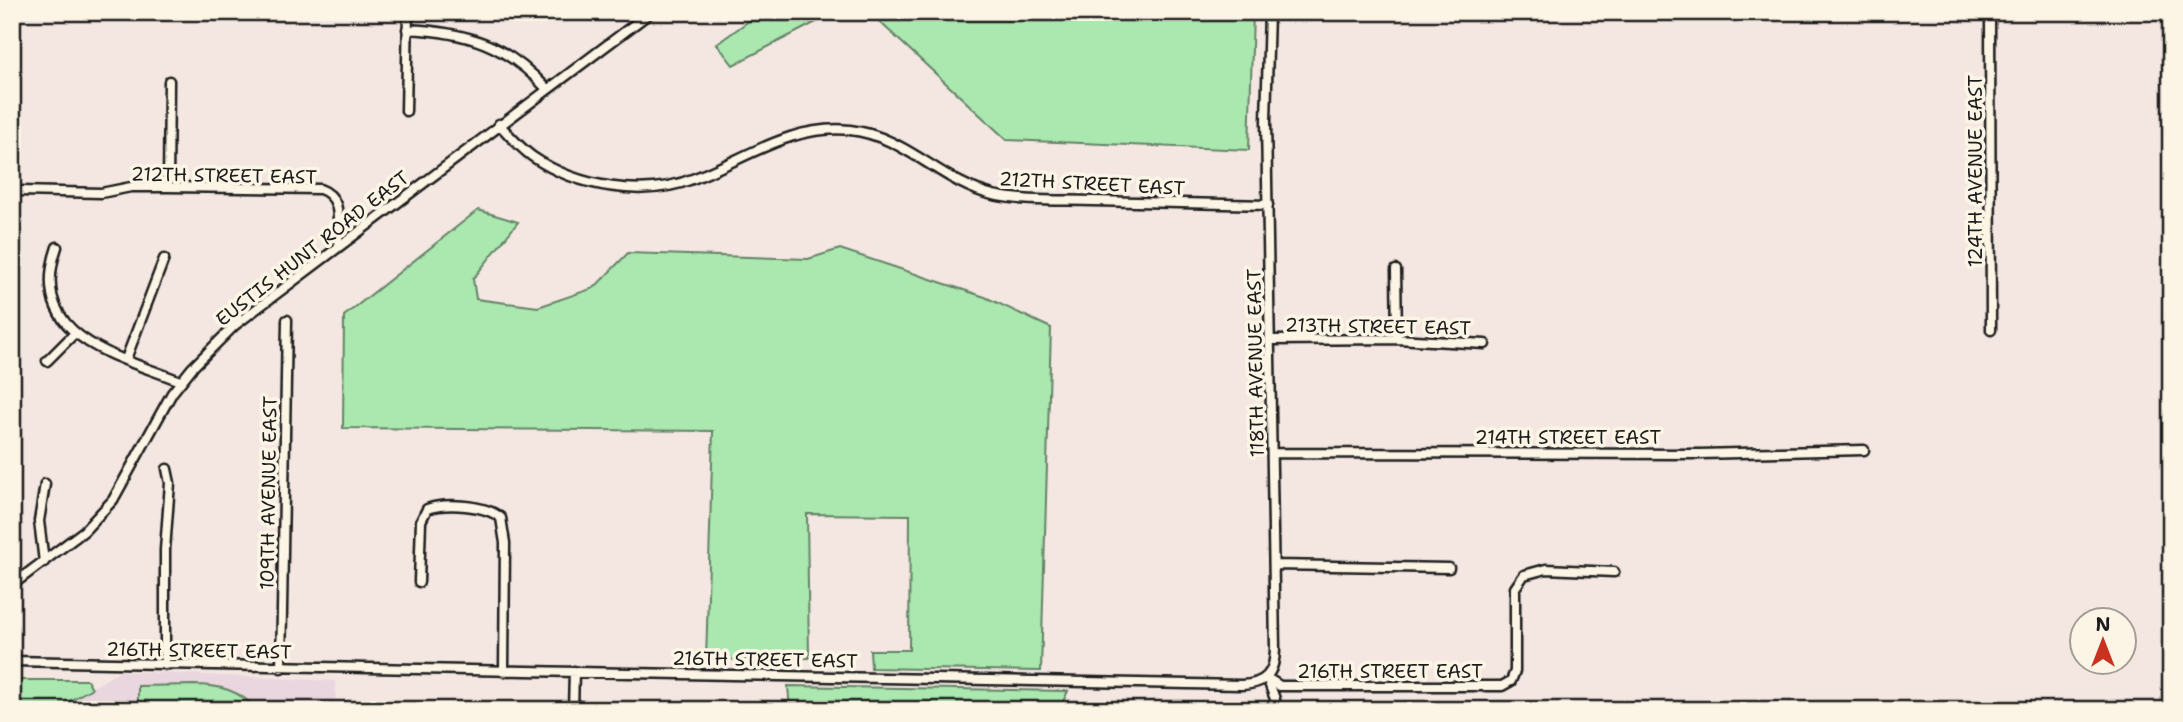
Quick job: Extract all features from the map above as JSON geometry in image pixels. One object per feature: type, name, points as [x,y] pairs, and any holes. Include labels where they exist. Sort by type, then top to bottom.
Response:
[{"type":"street","points":[[406,111],[408,12]]},
{"type":"street","name":"EUSTIS HUNT ROAD EAST","points":[[12,585],[84,531],[113,499],[180,381],[255,308],[651,12]]},
{"type":"street","name":"118TH AVENUE EAST","points":[[1269,12],[1268,205],[1275,664],[1267,678],[1275,699],[1275,710]]},
{"type":"street","name":"124TH AVENUE EAST","points":[[1990,12],[1991,330]]},
{"type":"street","points":[[407,29],[452,32],[491,45],[513,57],[547,89]]},
{"type":"street","points":[[168,187],[169,81]]},
{"type":"street","name":"212TH STREET EAST","points":[[499,124],[521,148],[547,166],[585,180],[630,188],[662,187],[692,180],[795,134],[847,130],[897,143],[965,186],[1008,198],[1268,205]]},
{"type":"street","name":"212TH STREET EAST","points":[[20,191],[101,193],[131,187],[320,189],[333,195],[337,201],[339,246]]},
{"type":"street","points":[[57,247],[48,286],[58,310],[75,333],[92,345],[180,381]]},
{"type":"street","points":[[126,359],[164,259]]},
{"type":"street","points":[[1396,270],[1397,339]]},
{"type":"street","name":"109TH AVENUE EAST","points":[[281,668],[287,320]]},
{"type":"street","points":[[47,361],[75,333]]},
{"type":"street","name":"213TH STREET EAST","points":[[1270,340],[1397,339],[1485,344]]},
{"type":"street","name":"214TH STREET EAST","points":[[1272,453],[1700,454],[1864,450]]},
{"type":"street","points":[[165,665],[165,550],[170,483],[167,469]]},
{"type":"street","points":[[44,562],[39,521],[45,484]]},
{"type":"street","points":[[419,582],[421,521],[427,509],[463,507],[493,512],[501,518],[505,543],[503,672]]},
{"type":"street","points":[[1275,565],[1448,568]]},
{"type":"street","name":"216TH STREET EAST","points":[[12,661],[1241,685],[1259,683],[1267,678],[1280,686],[1493,688],[1511,681],[1515,671],[1515,588],[1524,575],[1546,569],[1614,572]]},
{"type":"street","points":[[573,671],[573,710]]},
{"type":"shaded area","points":[[120,671],[335,681],[336,710],[54,710]]},
{"type":"green space","points":[[761,12],[815,12],[820,20],[733,65],[717,44]]},
{"type":"green space","points":[[869,12],[1253,12],[1249,150],[1007,140]]},
{"type":"green space","points":[[478,210],[518,222],[473,279],[476,299],[538,307],[594,288],[628,253],[808,259],[840,249],[985,297],[1051,328],[1041,671],[871,668],[870,650],[909,650],[910,515],[807,514],[809,658],[706,660],[713,431],[343,428],[344,316]]},
{"type":"green space","points":[[12,680],[87,680],[92,688],[54,710],[12,710]]},
{"type":"green space","points":[[138,686],[212,686],[236,693],[257,710],[138,710]]},
{"type":"green space","points":[[788,686],[1068,691],[1059,710],[790,710]]}]
